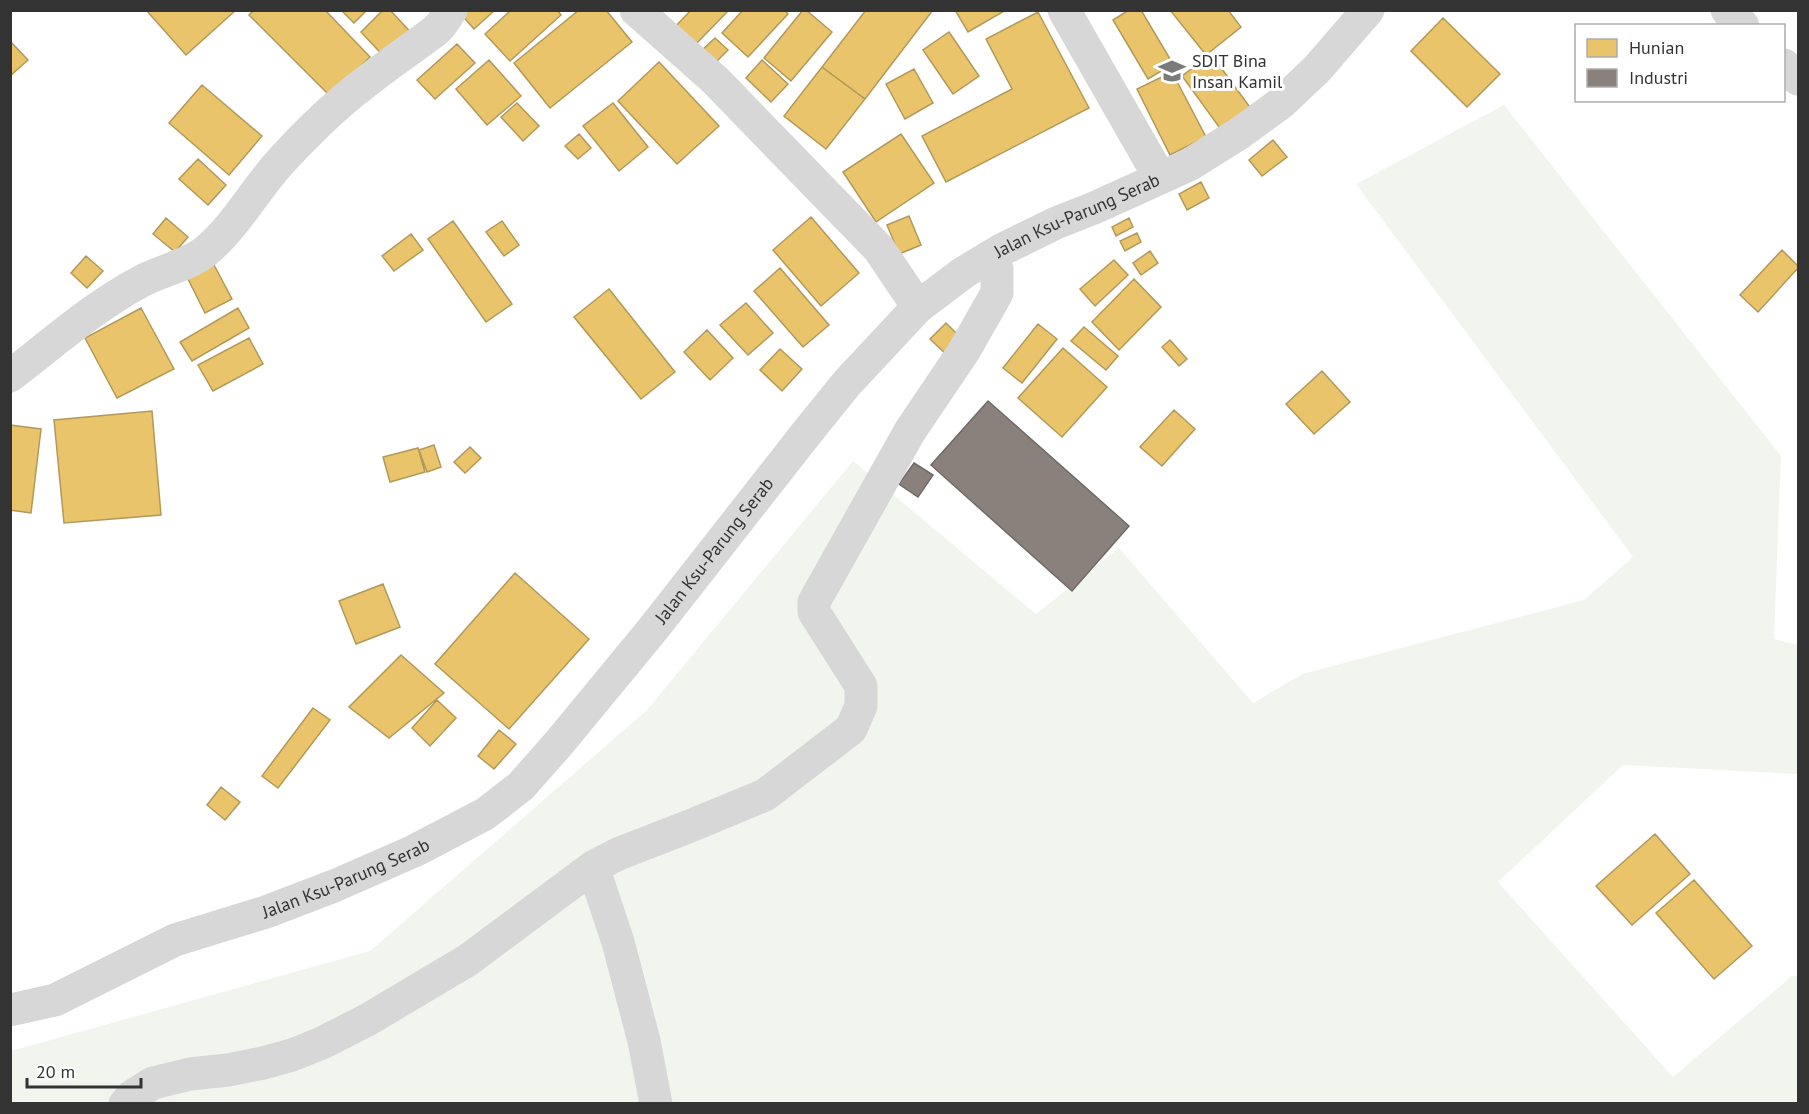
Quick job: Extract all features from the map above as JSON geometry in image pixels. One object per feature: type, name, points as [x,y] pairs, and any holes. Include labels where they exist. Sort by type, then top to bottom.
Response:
[{"type":"street","points":[[10,376],[73,326],[116,296],[141,281],[203,253],[236,220],[280,162],[312,129],[361,86],[441,26],[451,10]]},
{"type":"street","points":[[636,10],[715,80],[879,249],[918,307]]},
{"type":"street","points":[[1064,10],[1160,178]]},
{"type":"street","name":"Jalan Ksu-Parung Serab","points":[[10,1010],[55,1000],[175,940],[266,912],[334,886],[414,851],[485,814],[522,786],[559,743],[653,629],[847,383],[918,307],[963,273],[988,258],[1056,223],[1189,165],[1214,150],[1281,104],[1317,69],[1368,10]]},
{"type":"street","points":[[1727,10],[1741,24]]},
{"type":"street","points":[[1785,66],[1798,79]]},
{"type":"street","points":[[125,1104],[132,1096],[153,1083],[190,1074],[263,1063],[292,1055],[369,1019],[468,960],[593,867],[618,854],[765,795],[851,729],[861,706],[861,686],[814,612],[814,602],[910,431],[964,351],[997,293],[997,269],[988,258]]},
{"type":"street","points":[[593,867],[618,942],[644,1041],[656,1104]]},
{"type":"shaded area","points":[[1504,105],[1781,456],[1774,639],[1798,645],[1798,774],[1623,765],[1498,882],[1673,1077],[1792,976],[1798,976],[1798,1103],[11,1104],[11,1051],[370,951],[647,710],[853,461],[1036,614],[1119,548],[1253,703],[1302,674],[1584,600],[1633,557],[1356,184]]},
{"type":"building: Hunian","points":[[146,10],[236,10],[186,55]]},
{"type":"building: Hunian","points":[[254,10],[325,10],[370,57],[330,96],[249,15]]},
{"type":"building: Hunian","points":[[341,10],[367,10],[354,23]]},
{"type":"building: Hunian","points":[[383,10],[390,10],[417,39],[391,64],[361,32]]},
{"type":"building: Hunian","points":[[457,10],[495,10],[474,29]]},
{"type":"building: Hunian","points":[[511,10],[557,10],[561,15],[510,61],[485,34]]},
{"type":"building: Hunian","points":[[579,10],[606,10],[632,42],[550,108],[514,63]]},
{"type":"building: Hunian","points":[[691,10],[729,10],[695,45],[675,27]]},
{"type":"building: Hunian","points":[[743,10],[785,10],[788,14],[748,57],[722,33]]},
{"type":"building: Hunian","points":[[803,10],[806,10],[832,32],[791,81],[764,58]]},
{"type":"building: Hunian","points":[[866,10],[933,10],[865,99],[822,67]]},
{"type":"building: Hunian","points":[[955,10],[1006,10],[968,32]]},
{"type":"building: Hunian","points":[[1129,10],[1141,10],[1173,64],[1148,79],[1113,20]]},
{"type":"building: Hunian","points":[[1170,10],[1228,10],[1241,27],[1206,55]]},
{"type":"building: Hunian","points":[[1038,12],[1089,108],[946,182],[922,136],[1012,89],[986,39]]},
{"type":"building: Hunian","points":[[1443,18],[1500,74],[1467,107],[1411,51]]},
{"type":"building: Hunian","points":[[949,32],[979,76],[953,94],[923,50]]},
{"type":"building: Hunian","points":[[715,38],[728,50],[713,65],[700,52]]},
{"type":"building: Hunian","points":[[10,41],[28,60],[10,76]]},
{"type":"building: Hunian","points":[[457,44],[475,63],[435,99],[417,80]]},
{"type":"building: Hunian","points":[[1211,54],[1252,110],[1222,131],[1182,76]]},
{"type":"building: Hunian","points":[[489,60],[521,96],[487,125],[456,89]]},
{"type":"building: Hunian","points":[[762,60],[788,84],[771,102],[746,78]]},
{"type":"building: Hunian","points":[[659,62],[719,126],[677,164],[618,101]]},
{"type":"building: Hunian","points":[[822,67],[865,99],[826,149],[784,116]]},
{"type":"building: Hunian","points":[[914,69],[933,103],[905,119],[886,84]]},
{"type":"building: Hunian","points":[[1172,72],[1206,137],[1170,155],[1137,89]]},
{"type":"building: Hunian","points":[[202,85],[262,136],[229,175],[169,123]]},
{"type":"building: Hunian","points":[[517,103],[539,126],[523,141],[501,117]]},
{"type":"building: Hunian","points":[[613,103],[648,147],[619,171],[583,126]]},
{"type":"building: Hunian","points":[[579,134],[591,148],[578,159],[565,146]]},
{"type":"building: Hunian","points":[[901,134],[934,183],[876,222],[843,172]]},
{"type":"building: Hunian","points":[[1273,140],[1287,157],[1262,176],[1249,160]]},
{"type":"building: Hunian","points":[[198,159],[226,185],[208,205],[179,179]]},
{"type":"building: Hunian","points":[[1201,182],[1209,198],[1187,210],[1179,194]]},
{"type":"building: Hunian","points":[[909,216],[921,245],[899,254],[887,225]]},
{"type":"building: Hunian","points":[[811,217],[859,273],[821,306],[773,250]]},
{"type":"building: Hunian","points":[[166,218],[188,237],[175,252],[153,234]]},
{"type":"building: Hunian","points":[[1129,218],[1133,227],[1116,236],[1112,227]]},
{"type":"building: Hunian","points":[[453,221],[512,304],[486,322],[428,239]]},
{"type":"building: Hunian","points":[[502,221],[519,245],[504,256],[486,232]]},
{"type":"building: Hunian","points":[[1137,233],[1141,242],[1125,251],[1120,241]]},
{"type":"building: Hunian","points":[[411,234],[423,250],[394,271],[382,256]]},
{"type":"building: Hunian","points":[[1782,250],[1798,268],[1758,312],[1740,295]]},
{"type":"building: Hunian","points":[[1150,251],[1158,263],[1141,275],[1133,263]]},
{"type":"building: Hunian","points":[[86,256],[103,271],[87,288],[71,273]]},
{"type":"building: Hunian","points":[[1114,260],[1128,275],[1095,306],[1080,289]]},
{"type":"building: Hunian","points":[[213,263],[232,299],[205,313],[187,277]]},
{"type":"building: Hunian","points":[[780,268],[829,325],[803,347],[754,291]]},
{"type":"building: Hunian","points":[[1134,279],[1161,307],[1119,350],[1092,322]]},
{"type":"building: Hunian","points":[[609,289],[675,372],[641,399],[574,317]]},
{"type":"building: Hunian","points":[[746,303],[773,333],[748,355],[720,325]]},
{"type":"building: Hunian","points":[[141,308],[174,369],[117,398],[85,338]]},
{"type":"building: Hunian","points":[[238,308],[249,328],[192,361],[180,342]]},
{"type":"building: Hunian","points":[[946,323],[967,344],[951,359],[930,339]]},
{"type":"building: Hunian","points":[[1038,324],[1057,339],[1022,383],[1003,368]]},
{"type":"building: Hunian","points":[[1084,327],[1118,356],[1106,370],[1071,341]]},
{"type":"building: Hunian","points":[[707,330],[733,358],[710,380],[684,352]]},
{"type":"building: Hunian","points":[[249,338],[263,364],[213,391],[198,365]]},
{"type":"building: Hunian","points":[[1170,340],[1187,359],[1179,366],[1162,347]]},
{"type":"building: Hunian","points":[[1063,348],[1107,387],[1062,437],[1018,398]]},
{"type":"building: Hunian","points":[[780,349],[802,369],[782,391],[760,370]]},
{"type":"building: Hunian","points":[[1322,371],[1350,402],[1314,434],[1286,404]]},
{"type":"building: Hunian","points":[[1174,410],[1195,429],[1162,466],[1140,447]]},
{"type":"building: Hunian","points":[[152,411],[161,515],[64,523],[54,420]]},
{"type":"building: Hunian","points":[[10,425],[41,429],[31,513],[10,510]]},
{"type":"building: Hunian","points":[[434,445],[441,467],[427,472],[419,450]]},
{"type":"building: Hunian","points":[[470,447],[481,458],[465,473],[454,462]]},
{"type":"building: Hunian","points":[[418,448],[425,472],[390,482],[383,457]]},
{"type":"building: Hunian","points":[[515,573],[589,639],[509,729],[435,664]]},
{"type":"building: Hunian","points":[[383,584],[400,627],[356,644],[339,601]]},
{"type":"building: Hunian","points":[[401,655],[444,693],[389,738],[349,707]]},
{"type":"building: Hunian","points":[[437,700],[456,718],[430,746],[412,728]]},
{"type":"building: Hunian","points":[[313,708],[330,720],[278,788],[262,776]]},
{"type":"building: Hunian","points":[[499,730],[516,744],[494,769],[478,756]]},
{"type":"building: Hunian","points":[[221,787],[240,802],[225,820],[207,805]]},
{"type":"building: Hunian","points":[[1655,834],[1690,874],[1632,925],[1596,886]]},
{"type":"building: Hunian","points":[[1694,880],[1752,946],[1714,979],[1656,913]]},
{"type":"building: Industri","points":[[988,401],[1129,526],[1072,591],[931,465]]},
{"type":"building: Industri","points":[[914,463],[933,475],[918,497],[899,484]]},
{"type":"place","name":"SDIT Bina Insan Kamil","points":[[1172,71]]}]
